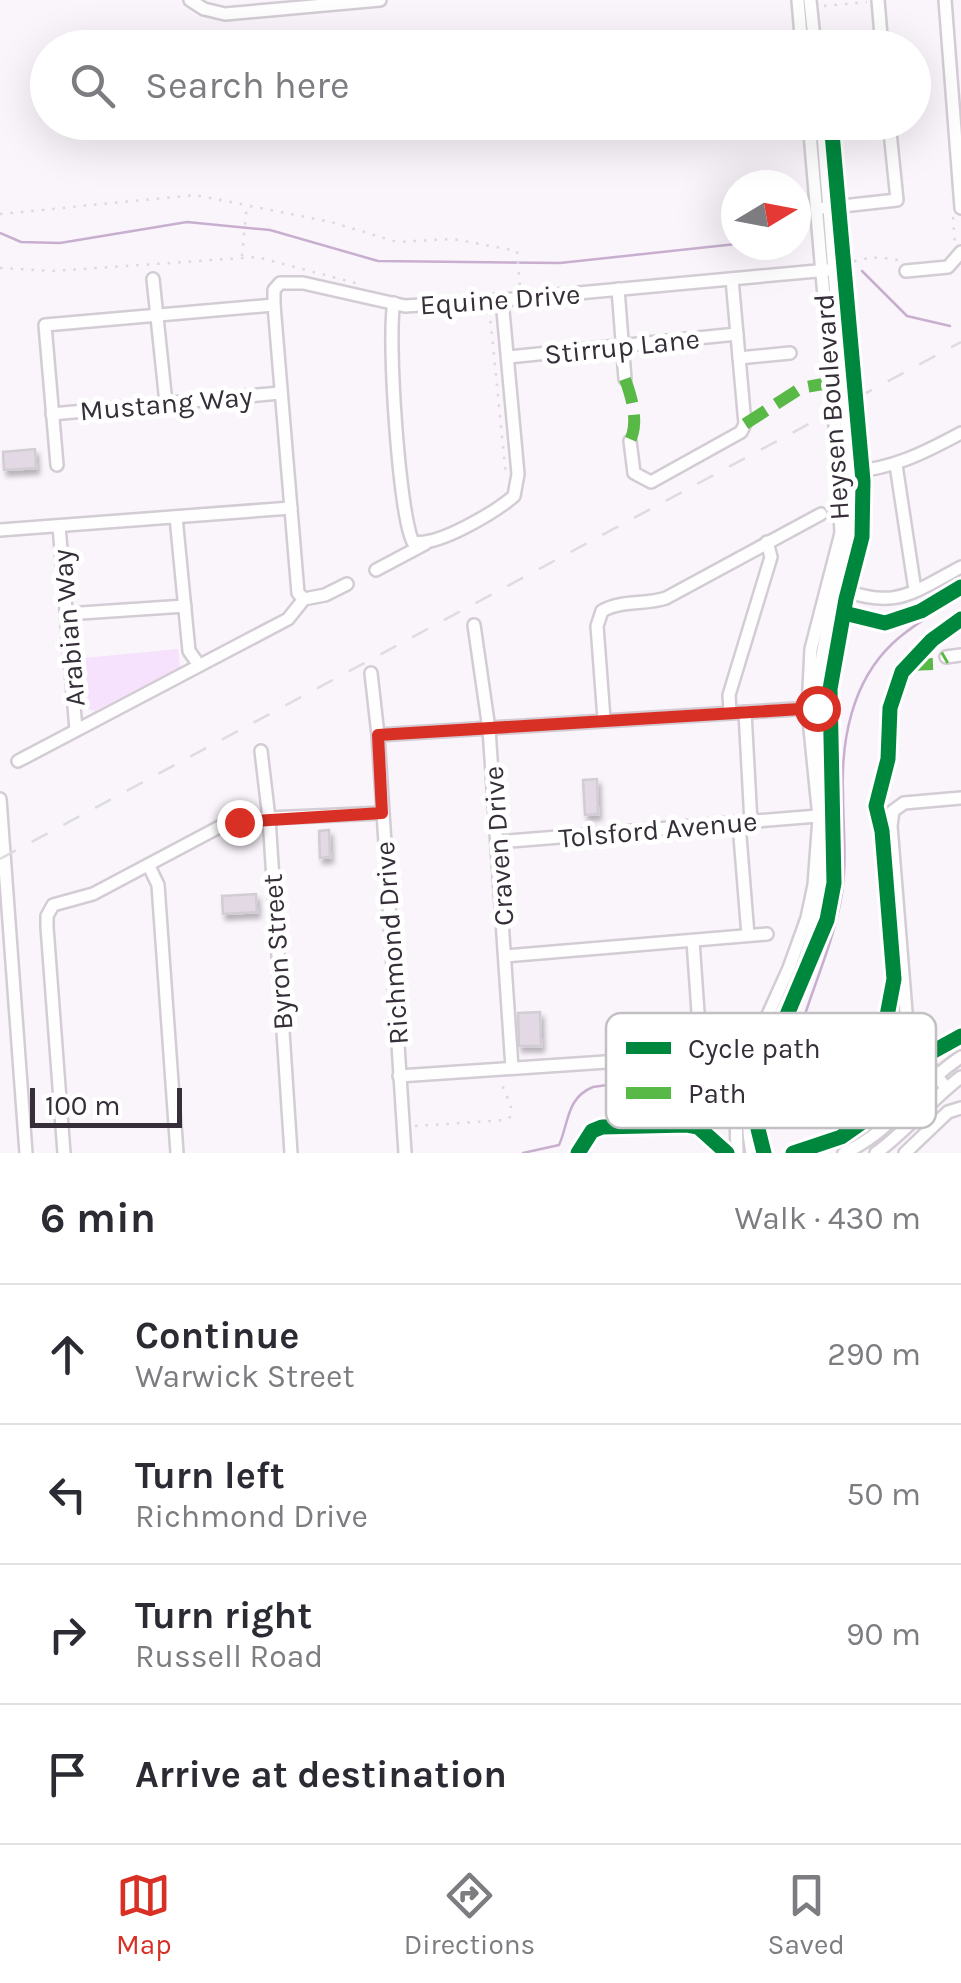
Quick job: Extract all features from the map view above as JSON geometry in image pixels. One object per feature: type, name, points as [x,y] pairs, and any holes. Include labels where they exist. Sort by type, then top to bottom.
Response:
[{"type":"street","points":[[190,0],[204,9],[225,14],[380,0]]},
{"type":"street","points":[[798,0],[800,30]]},
{"type":"street","points":[[878,0],[880,30]]},
{"type":"street","points":[[945,0],[957,121],[957,211]]},
{"type":"street","points":[[817,30],[819,2]]},
{"type":"street","name":"Heysen Boulevard","points":[[812,140],[835,271],[850,472],[852,527],[832,587]]},
{"type":"street","name":"Heysen Boulevard","points":[[822,140],[823,209]]},
{"type":"street","points":[[823,209],[896,200],[891,140]]},
{"type":"street","points":[[907,266],[948,267],[958,251]]},
{"type":"street","name":"Heysen Boulevard","points":[[771,1013],[807,918],[814,885],[818,816],[812,708],[841,533],[835,271]]},
{"type":"street","name":"Equine Drive","points":[[274,305],[274,290],[288,280],[394,304],[484,301],[506,294],[618,290],[835,271]]},
{"type":"street","points":[[154,279],[166,403]]},
{"type":"street","points":[[630,441],[634,473],[652,482],[741,432],[745,424],[732,279]]},
{"type":"street","points":[[618,290],[625,379]]},
{"type":"street","points":[[376,570],[465,526],[514,496],[518,474],[506,294]]},
{"type":"street","points":[[394,304],[392,363],[405,512],[413,542],[424,544]]},
{"type":"street","points":[[57,465],[45,325],[274,305],[298,593],[304,599]]},
{"type":"street","name":"Stirrup Lane","points":[[508,357],[737,334]]},
{"type":"street","points":[[739,358],[790,352]]},
{"type":"street","name":"Mustang Way","points":[[52,414],[280,393]]},
{"type":"street","points":[[850,472],[896,465],[961,433]]},
{"type":"street","points":[[896,465],[915,590]]},
{"type":"street","points":[[0,530],[291,508]]},
{"type":"street","points":[[604,720],[597,626],[602,611],[608,606],[666,598],[821,514]]},
{"type":"street","points":[[176,517],[189,651],[199,664]]},
{"type":"street","name":"Arabian Way","points":[[60,526],[76,730]]},
{"type":"street","points":[[730,713],[729,695],[771,557],[767,542]]},
{"type":"street","points":[[832,587],[878,601],[893,600],[961,567]]},
{"type":"street","points":[[18,760],[288,619],[304,599],[347,584]]},
{"type":"street","points":[[66,614],[184,606]]},
{"type":"street","name":"Craven Drive","points":[[474,624],[489,729],[506,956],[506,1068]]},
{"type":"street","points":[[946,657],[961,655]]},
{"type":"street","name":"Richmond Drive","points":[[370,673],[378,735],[405,1153]]},
{"type":"street","points":[[378,735],[812,708]]},
{"type":"street","name":"Heysen Boulevard","points":[[775,1013],[809,947],[823,885],[826,792],[812,708]]},
{"type":"street","points":[[744,712],[748,936]]},
{"type":"street","name":"Byron Street","points":[[261,751],[291,1153]]},
{"type":"street","points":[[906,1013],[891,826],[893,810],[904,804],[961,798]]},
{"type":"street","points":[[0,799],[26,1153]]},
{"type":"street","points":[[64,1153],[47,927],[49,910],[93,894],[225,824],[382,813]]},
{"type":"street","name":"Tolsford Avenue","points":[[497,842],[818,816]]},
{"type":"street","points":[[149,866],[158,886],[177,1153]]},
{"type":"street","points":[[506,956],[766,934]]},
{"type":"street","points":[[693,941],[698,1013]]},
{"type":"street","points":[[936,1073],[961,1057]]},
{"type":"street","points":[[400,1076],[606,1061]]},
{"type":"street","points":[[936,1076],[946,1088]]},
{"type":"street","points":[[936,1098],[961,1077]]},
{"type":"street","points":[[936,1123],[948,1112],[961,1108]]},
{"type":"street","name":"Heysen Boulevard","points":[[737,1128],[738,1153]]},
{"type":"street","name":"Heysen Boulevard","points":[[749,1128],[752,1153]]},
{"type":"street","points":[[842,1145],[862,1149],[885,1128]]},
{"type":"street","points":[[876,1153],[907,1128]]},
{"type":"street","points":[[905,1153],[931,1128]]},
{"type":"path","points":[[824,28],[819,2],[878,0]]},
{"type":"path","points":[[0,214],[195,195],[247,203],[397,242],[453,239],[517,251],[520,287],[506,294]]},
{"type":"path","points":[[242,257],[247,203]]},
{"type":"path","points":[[957,211],[958,251]]},
{"type":"path","points":[[835,271],[841,246]]},
{"type":"path","points":[[835,271],[860,258],[882,255],[907,266]]},
{"type":"path","points":[[0,268],[54,271],[257,257],[368,286]]},
{"type":"path","points":[[484,301],[485,312],[490,316],[507,482]]},
{"type":"path","points":[[415,1137],[414,1126],[510,1117],[512,1106],[500,1081],[506,1068]]},
{"type":"path","points":[[868,1128],[873,1137]]},
{"type":"shaded area","points":[[178,649],[180,667],[95,711],[83,707],[79,699],[88,698],[84,658]]},
{"type":"building","points":[[35,449],[36,468],[4,470],[3,452]]},
{"type":"building","points":[[597,779],[598,814],[585,815],[583,780]]},
{"type":"building","points":[[329,830],[330,857],[320,858],[319,831]]},
{"type":"building","points":[[256,894],[257,912],[223,914],[222,896]]},
{"type":"building","points":[[540,1012],[541,1046],[519,1046],[518,1013]]},
{"type":"waterway","points":[[0,233],[21,242],[60,243],[187,222],[270,230],[378,261],[560,263],[721,246]]},
{"type":"waterway","points":[[862,271],[907,316],[950,326]]},
{"type":"waterway","points":[[805,1013],[842,893],[844,753],[858,694],[878,659],[892,644],[961,596]]},
{"type":"waterway","points":[[523,1153],[559,1145],[573,1104],[584,1092],[606,1085]]},
{"type":"railway","points":[[0,859],[961,342]]},
{"type":"marked path","points":[[625,379],[634,418],[630,441]]},
{"type":"marked path","points":[[745,424],[801,388],[823,384]]},
{"type":"marked path","points":[[908,665],[934,664],[946,657]]},
{"type":"cycle path","points":[[788,1013],[827,920],[834,883],[830,689],[862,537],[863,481],[833,140]]},
{"type":"cycle path","points":[[844,613],[885,623],[921,611],[961,587]]},
{"type":"cycle path","points":[[888,1013],[894,979],[882,831],[876,806],[888,759],[890,708],[902,672],[932,640],[961,619]]},
{"type":"cycle path","points":[[936,1050],[961,1036]]},
{"type":"cycle path","points":[[578,1153],[592,1131],[606,1127]]},
{"type":"cycle path","points":[[699,1128],[727,1153]]},
{"type":"cycle path","points":[[758,1128],[764,1153]]},
{"type":"cycle path","points":[[793,1153],[841,1137],[854,1128]]},
{"type":"route","points":[[239,822],[382,813],[378,735],[817,708]]}]
